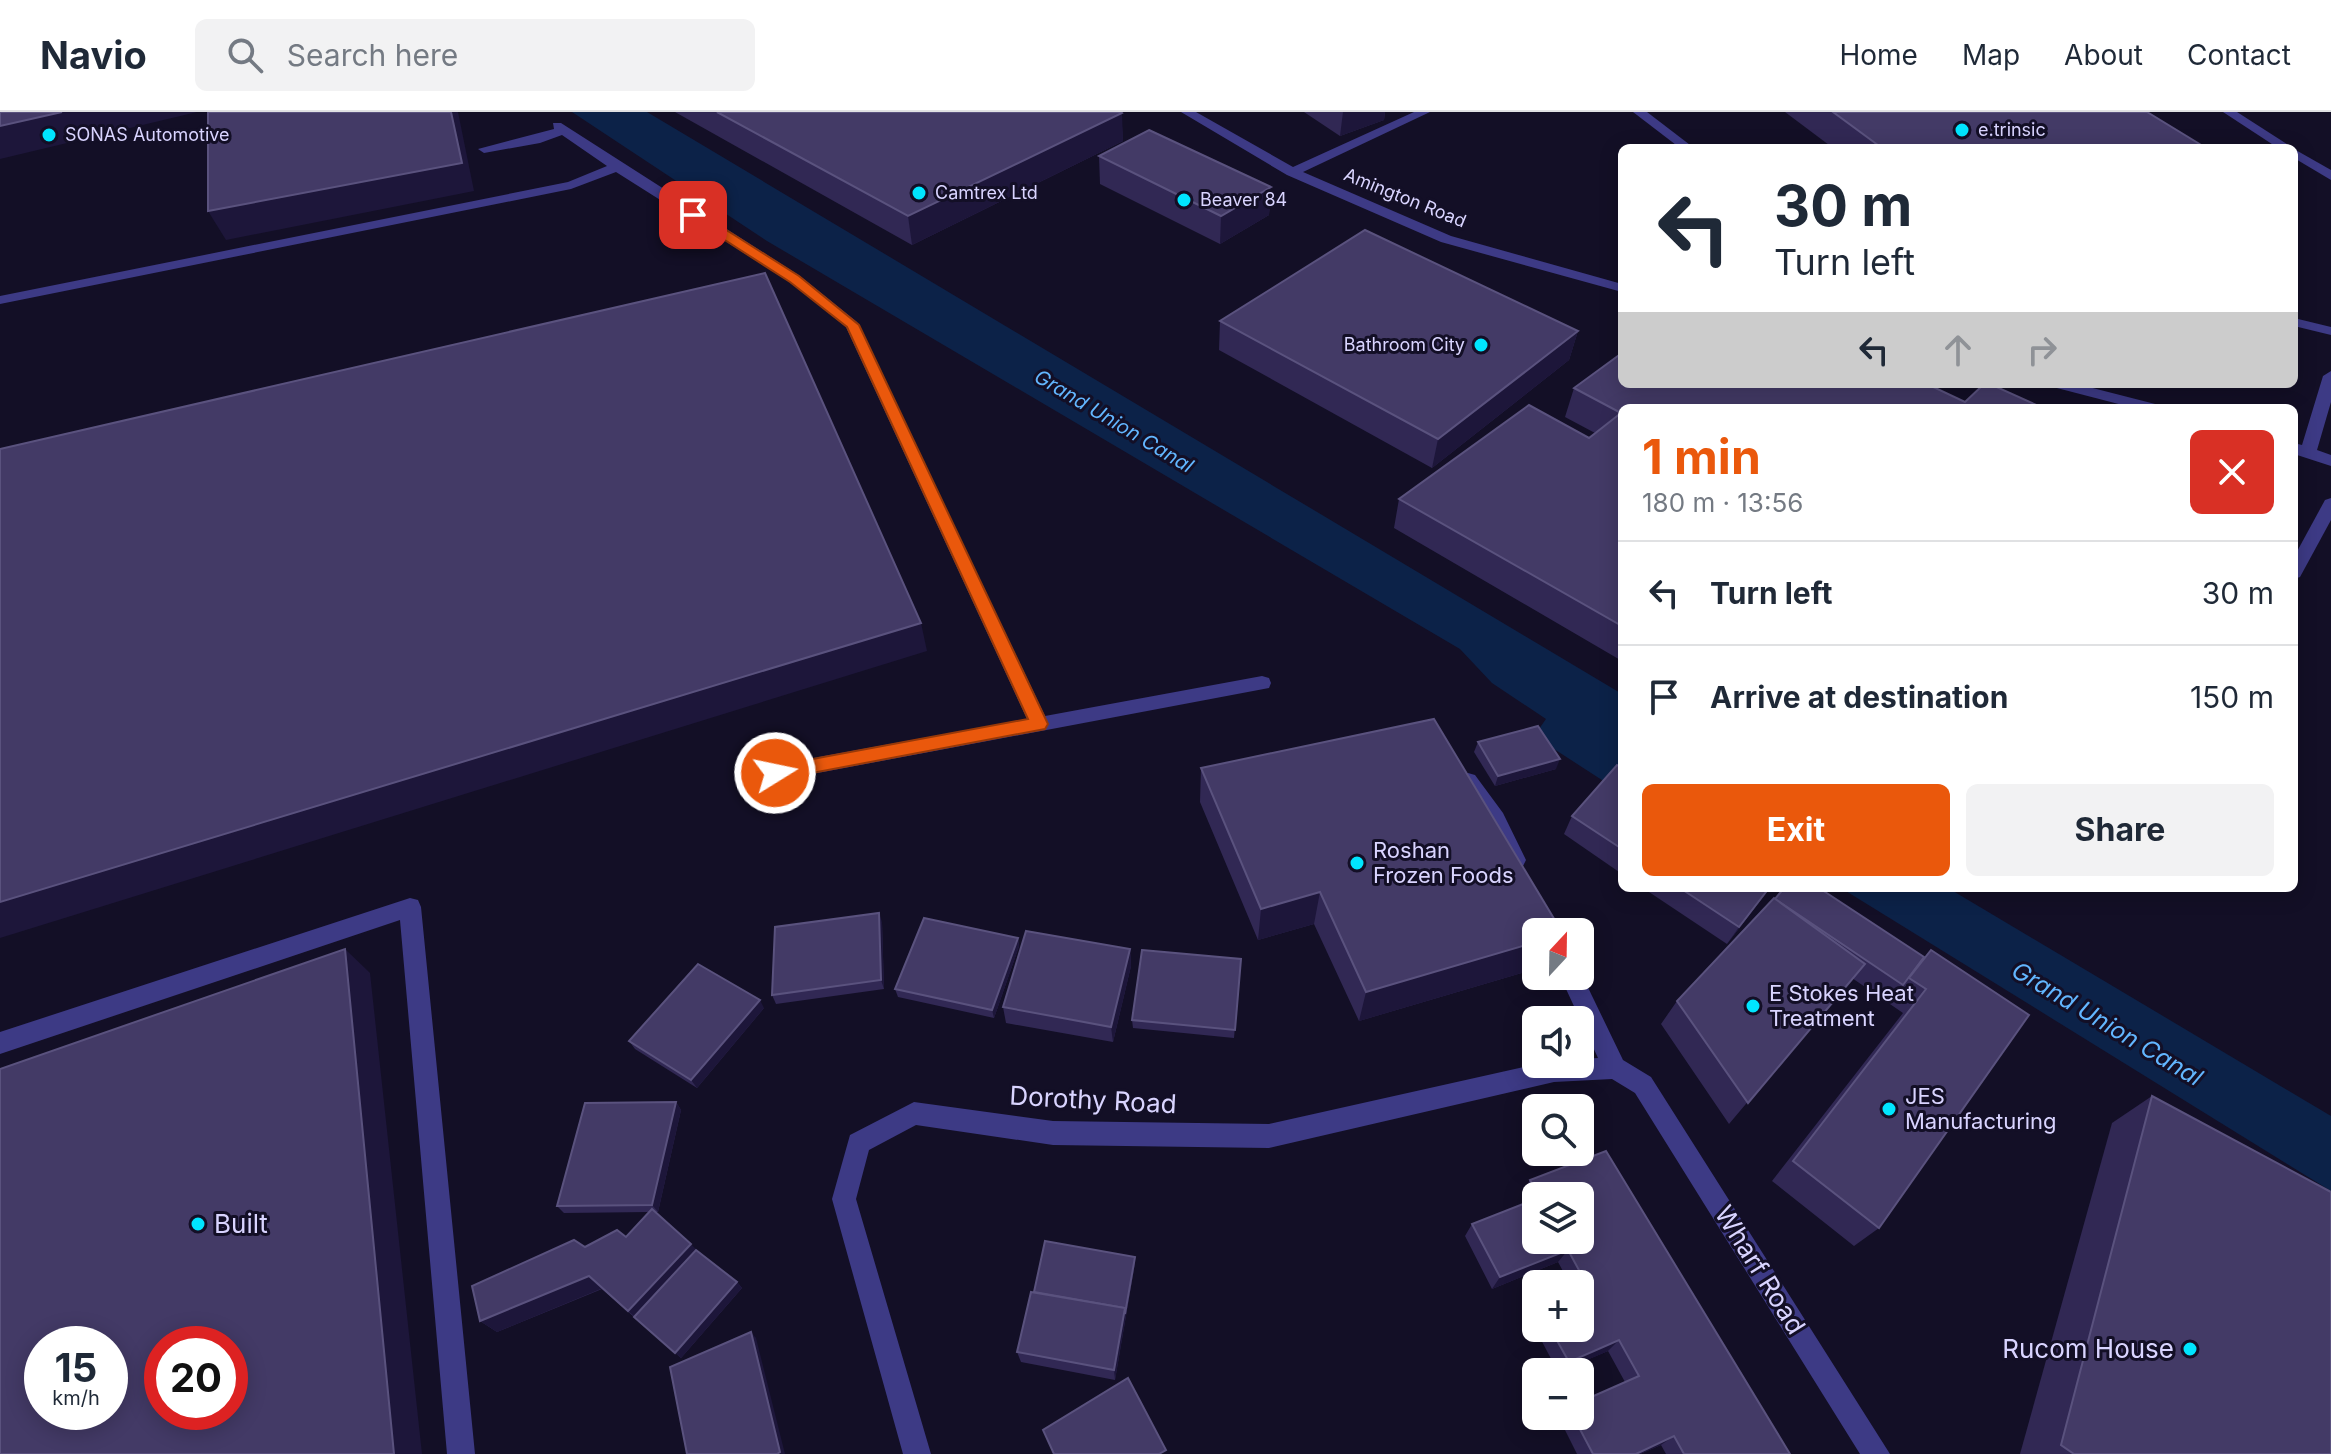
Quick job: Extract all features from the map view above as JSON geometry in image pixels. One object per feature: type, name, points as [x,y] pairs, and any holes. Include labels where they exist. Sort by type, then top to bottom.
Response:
[{"type":"street","name":"Amington Road","points":[[1187,112],[1292,172],[1446,239],[1618,287]]},
{"type":"street","points":[[1292,172],[1424,112]]},
{"type":"street","points":[[1639,112],[1683,144]]},
{"type":"street","points":[[2229,112],[2281,144]]},
{"type":"street","points":[[484,149],[540,139],[560,128],[795,279],[852,325],[1039,724]]},
{"type":"street","points":[[2298,155],[2331,176]]},
{"type":"street","points":[[0,300],[571,185],[617,167]]},
{"type":"street","points":[[2298,323],[2331,331]]},
{"type":"street","points":[[2331,376],[2301,450],[2331,461]]},
{"type":"street","points":[[2074,388],[2137,404]]},
{"type":"street","points":[[2298,566],[2331,504]]},
{"type":"street","points":[[775,773],[1262,683]]},
{"type":"street","points":[[1452,759],[1496,819],[1523,875]]},
{"type":"street","points":[[0,1043],[410,907],[412,960],[461,1454]]},
{"type":"street","points":[[1578,990],[1615,1068]]},
{"type":"street","name":"Wharf Road","points":[[1615,1068],[1643,1085],[1876,1454]]},
{"type":"street","name":"Dorothy Road","points":[[917,1454],[844,1199],[859,1143],[900,1120],[914,1113],[1053,1133],[1269,1136],[1554,1071],[1615,1068]]},
{"type":"water","name":"Grand Union Canal","points":[[572,112],[647,112],[1618,692],[1618,790],[1534,736],[1546,719],[1492,683],[1460,649],[767,241]]},
{"type":"water","name":"Grand Union Canal","points":[[1847,892],[1955,892],[2331,1116],[2331,1191]]},
{"type":"building","points":[[0,112],[62,112],[0,126]]},
{"type":"building","points":[[208,112],[451,112],[462,163],[208,211]]},
{"type":"building","name":"Camtrex Ltd","points":[[717,112],[1121,112],[1122,113],[908,216]]},
{"type":"building","name":"e.trinsic","points":[[1833,112],[2147,112],[2199,144],[1877,144]]},
{"type":"building","points":[[1149,130],[1271,187],[1221,216],[1099,156]]},
{"type":"building","points":[[1365,230],[1578,331],[1438,439],[1220,321]]},
{"type":"building","points":[[765,273],[921,623],[0,902],[0,449]]},
{"type":"building","points":[[1618,356],[1618,388],[1935,388],[1965,402],[1980,388],[1999,388],[2034,404],[1618,404],[1618,411],[1574,388]]},
{"type":"building","points":[[1529,405],[1589,438],[1618,415],[1618,624],[1399,499]]},
{"type":"building","name":"Roshan Frozen Foods","points":[[1434,719],[1554,918],[1522,918],[1522,946],[1366,992],[1320,892],[1261,909],[1201,768]]},
{"type":"building","points":[[1538,726],[1560,759],[1498,776],[1478,742]]},
{"type":"building","points":[[1617,765],[1618,766],[1618,846],[1572,816]]},
{"type":"building","points":[[1686,892],[1766,892],[1739,927]]},
{"type":"building","points":[[1781,892],[1825,892],[1924,957],[1903,985],[1775,899]]},
{"type":"building","name":"E Stokes Heat Treatment","points":[[1774,898],[1865,964],[1748,1103],[1677,1001]]},
{"type":"building","points":[[879,913],[881,980],[772,995],[775,927]]},
{"type":"building","points":[[924,918],[1018,938],[992,1010],[895,989]]},
{"type":"building","points":[[1026,931],[1130,949],[1111,1027],[1003,1007]]},
{"type":"building","name":"Built","points":[[345,949],[394,1454],[0,1454],[0,1069]]},
{"type":"building","points":[[1142,950],[1241,959],[1235,1030],[1132,1020]]},
{"type":"building","name":"JES Manufacturing","points":[[1931,950],[2029,1015],[1879,1228],[1793,1161],[1926,989],[1909,978]]},
{"type":"building","points":[[698,964],[760,1000],[691,1080],[629,1041]]},
{"type":"building","name":"Rucom House","points":[[2152,1096],[2331,1192],[2331,1454],[2074,1454],[2061,1445]]},
{"type":"building","points":[[676,1102],[652,1205],[557,1206],[585,1103]]},
{"type":"building","points":[[1606,1151],[1790,1454],[1684,1454],[1674,1436],[1636,1454],[1593,1454],[1580,1430],[1594,1430],[1594,1396],[1639,1376],[1619,1340],[1578,1358],[1567,1358],[1558,1342],[1594,1342],[1594,1270],[1579,1270],[1570,1254],[1594,1254],[1594,1182],[1530,1180],[1567,1166],[1594,1166],[1594,1156]]},
{"type":"building","points":[[1522,1204],[1522,1254],[1558,1254],[1500,1277],[1472,1224]]},
{"type":"building","points":[[652,1209],[691,1244],[628,1311],[589,1276],[480,1321],[472,1286],[574,1240],[585,1247],[617,1230],[626,1237]]},
{"type":"building","points":[[1045,1241],[1135,1257],[1125,1314],[1125,1308],[1034,1292]]},
{"type":"building","points":[[696,1250],[737,1282],[675,1353],[634,1317]]},
{"type":"building","points":[[1031,1292],[1125,1308],[1114,1370],[1017,1352]]},
{"type":"building","points":[[751,1332],[780,1452],[687,1454],[670,1367]]},
{"type":"building","points":[[1128,1378],[1166,1450],[1159,1454],[1054,1454],[1043,1430]]},
{"type":"place","name":"e.trinsic","points":[[1962,130]]},
{"type":"place","name":"SONAS Automotive","points":[[49,135]]},
{"type":"place","name":"Camtrex Ltd","points":[[919,193]]},
{"type":"place","name":"Beaver 84","points":[[1184,200]]},
{"type":"place","name":"Bathroom City","points":[[1481,345]]},
{"type":"place","name":"Roshan Frozen Foods","points":[[1357,863]]},
{"type":"place","name":"E Stokes Heat Treatment","points":[[1753,1006]]},
{"type":"place","name":"JES Manufacturing","points":[[1889,1109]]},
{"type":"place","name":"Built","points":[[198,1224]]},
{"type":"place","name":"Rucom House","points":[[2190,1349]]},
{"type":"route","points":[[693,215],[795,279],[852,325],[1039,724],[775,773]]}]
